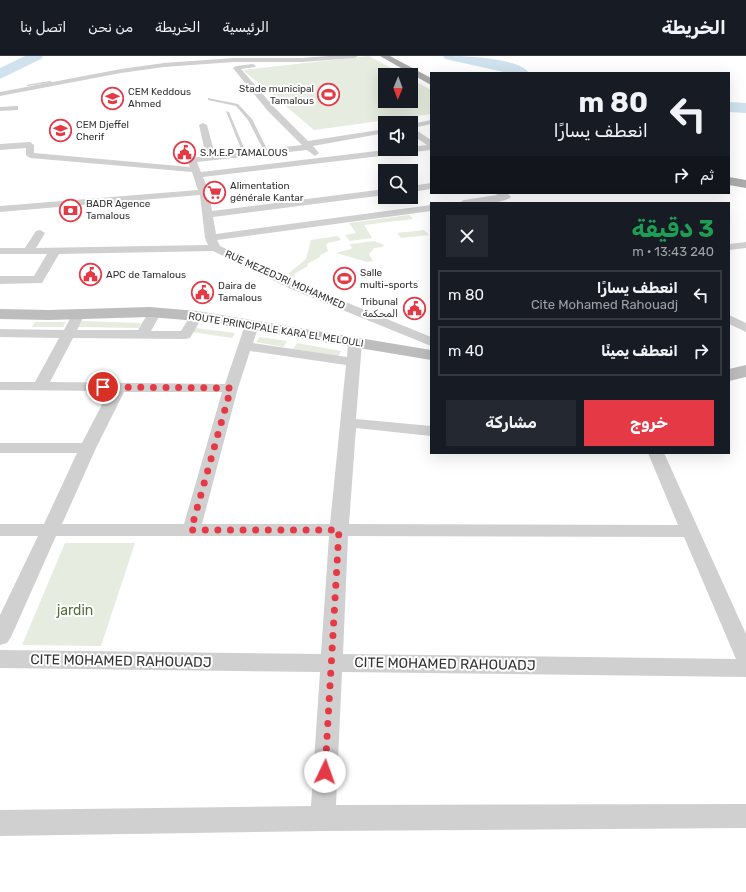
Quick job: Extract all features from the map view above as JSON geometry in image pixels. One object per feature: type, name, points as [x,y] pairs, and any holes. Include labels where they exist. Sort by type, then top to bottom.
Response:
[{"type":"main road","points":[[384,56],[430,81]]},
{"type":"main road","points":[[730,181],[746,184]]},
{"type":"main road","name":"ROUTE PRINCIPALE KARA EL MELOULI","points":[[0,314],[32,315],[155,313],[197,316],[430,355]]},
{"type":"main road","points":[[730,376],[746,371]]},
{"type":"street","points":[[322,160],[232,68],[355,56]]},
{"type":"street","points":[[0,94],[51,83],[164,65],[234,60],[302,60]]},
{"type":"street","points":[[0,109],[16,108]]},
{"type":"street","points":[[418,125],[430,122]]},
{"type":"street","points":[[203,124],[211,158]]},
{"type":"street","points":[[196,168],[211,158],[308,146],[378,132]]},
{"type":"street","points":[[418,136],[430,145]]},
{"type":"street","points":[[0,147],[30,145],[30,155],[196,168],[322,160],[430,146]]},
{"type":"street","points":[[196,168],[204,192],[213,243]]},
{"type":"street","points":[[418,188],[430,186]]},
{"type":"street","points":[[0,209],[204,192]]},
{"type":"street","points":[[207,215],[378,193]]},
{"type":"street","points":[[469,202],[503,195],[515,202]]},
{"type":"street","points":[[0,251],[55,251],[213,243],[430,208]]},
{"type":"street","points":[[28,251],[40,233]]},
{"type":"street","name":"RUE MEZEDJRI MOHAMMED","points":[[213,243],[295,286],[430,342]]},
{"type":"street","points":[[730,247],[746,246]]},
{"type":"street","points":[[0,280],[38,280],[55,251]]},
{"type":"street","points":[[142,335],[155,313]]},
{"type":"street","points":[[40,386],[79,314]]},
{"type":"street","points":[[20,333],[32,315]]},
{"type":"street","points":[[0,333],[185,335],[197,316]]},
{"type":"street","points":[[730,319],[746,328]]},
{"type":"street","points":[[191,530],[231,388],[252,325]]},
{"type":"street","points":[[322,818],[339,530],[355,342]]},
{"type":"street","points":[[245,346],[353,362]]},
{"type":"street","points":[[0,386],[231,388]]},
{"type":"street","points":[[0,636],[118,387]]},
{"type":"street","points":[[349,423],[430,431]]},
{"type":"street","points":[[0,448],[88,448]]},
{"type":"street","points":[[656,454],[746,658]]},
{"type":"street","points":[[0,530],[691,531]]},
{"type":"street","name":"CITE MOHAMED RAHOUADJ","points":[[0,659],[746,668]]},
{"type":"street","points":[[0,822],[322,818],[746,816]]},
{"type":"lane","points":[[45,79],[51,83]]},
{"type":"lane","points":[[28,85],[51,83]]},
{"type":"lane","points":[[209,99],[237,106],[250,119],[268,152]]},
{"type":"lane","points":[[227,112],[245,154]]},
{"type":"green space","name":"Stade municipal Tamalous","points":[[369,56],[391,68],[378,68],[378,108],[418,108],[418,83],[430,89],[430,114],[416,116],[378,116],[378,121],[314,130],[243,70]]},
{"type":"green space","points":[[409,215],[413,219],[364,225],[372,238],[350,241],[345,235],[356,233],[349,223]]},
{"type":"green space","points":[[424,230],[429,235],[401,238],[397,233]]},
{"type":"green space","points":[[338,236],[341,240],[328,243],[326,245],[328,251],[307,264],[308,266],[294,274],[296,275],[293,277],[288,274],[306,259],[311,240]]},
{"type":"green space","points":[[374,241],[384,245],[382,247],[374,248],[369,254],[373,261],[367,262],[336,253],[351,249],[352,247],[349,245],[351,244]]},
{"type":"green space","points":[[82,321],[141,323],[139,328],[78,327]]},
{"type":"green space","points":[[35,322],[66,322],[63,327],[32,327]]},
{"type":"green space","points":[[196,328],[235,333],[232,338],[192,332]]},
{"type":"green space","points":[[260,337],[287,341],[283,347],[256,342]]},
{"type":"green space","points":[[297,343],[341,351],[338,357],[293,349]]},
{"type":"green space","name":"jardin","points":[[65,543],[135,543],[101,646],[22,645]]},
{"type":"waterway","points":[[0,74],[36,56]]},
{"type":"waterway","points":[[450,56],[507,67],[519,72]]},
{"type":"waterway","points":[[730,107],[746,108]]},
{"type":"place","name":"Stade municipal Tamalous","points":[[329,95]]},
{"type":"place","name":"CEM Keddous Ahmed","points":[[113,98]]},
{"type":"place","name":"CEM Djeffel Cherif","points":[[61,131]]},
{"type":"place","name":"S.M.E.P TAMALOUS","points":[[185,153]]},
{"type":"place","name":"Alimentation générale Kantar","points":[[214,192]]},
{"type":"place","name":"BADR Agence Tamalous","points":[[71,210]]},
{"type":"place","name":"APC de Tamalous","points":[[90,275]]},
{"type":"place","name":"Salle multi-sports","points":[[344,279]]},
{"type":"place","name":"Daira de Tamalous","points":[[203,292]]},
{"type":"place","name":"Tribunal المحكمة","points":[[414,308]]},
{"type":"route","points":[[103,387],[231,388],[191,530],[339,530],[325,772]]}]
